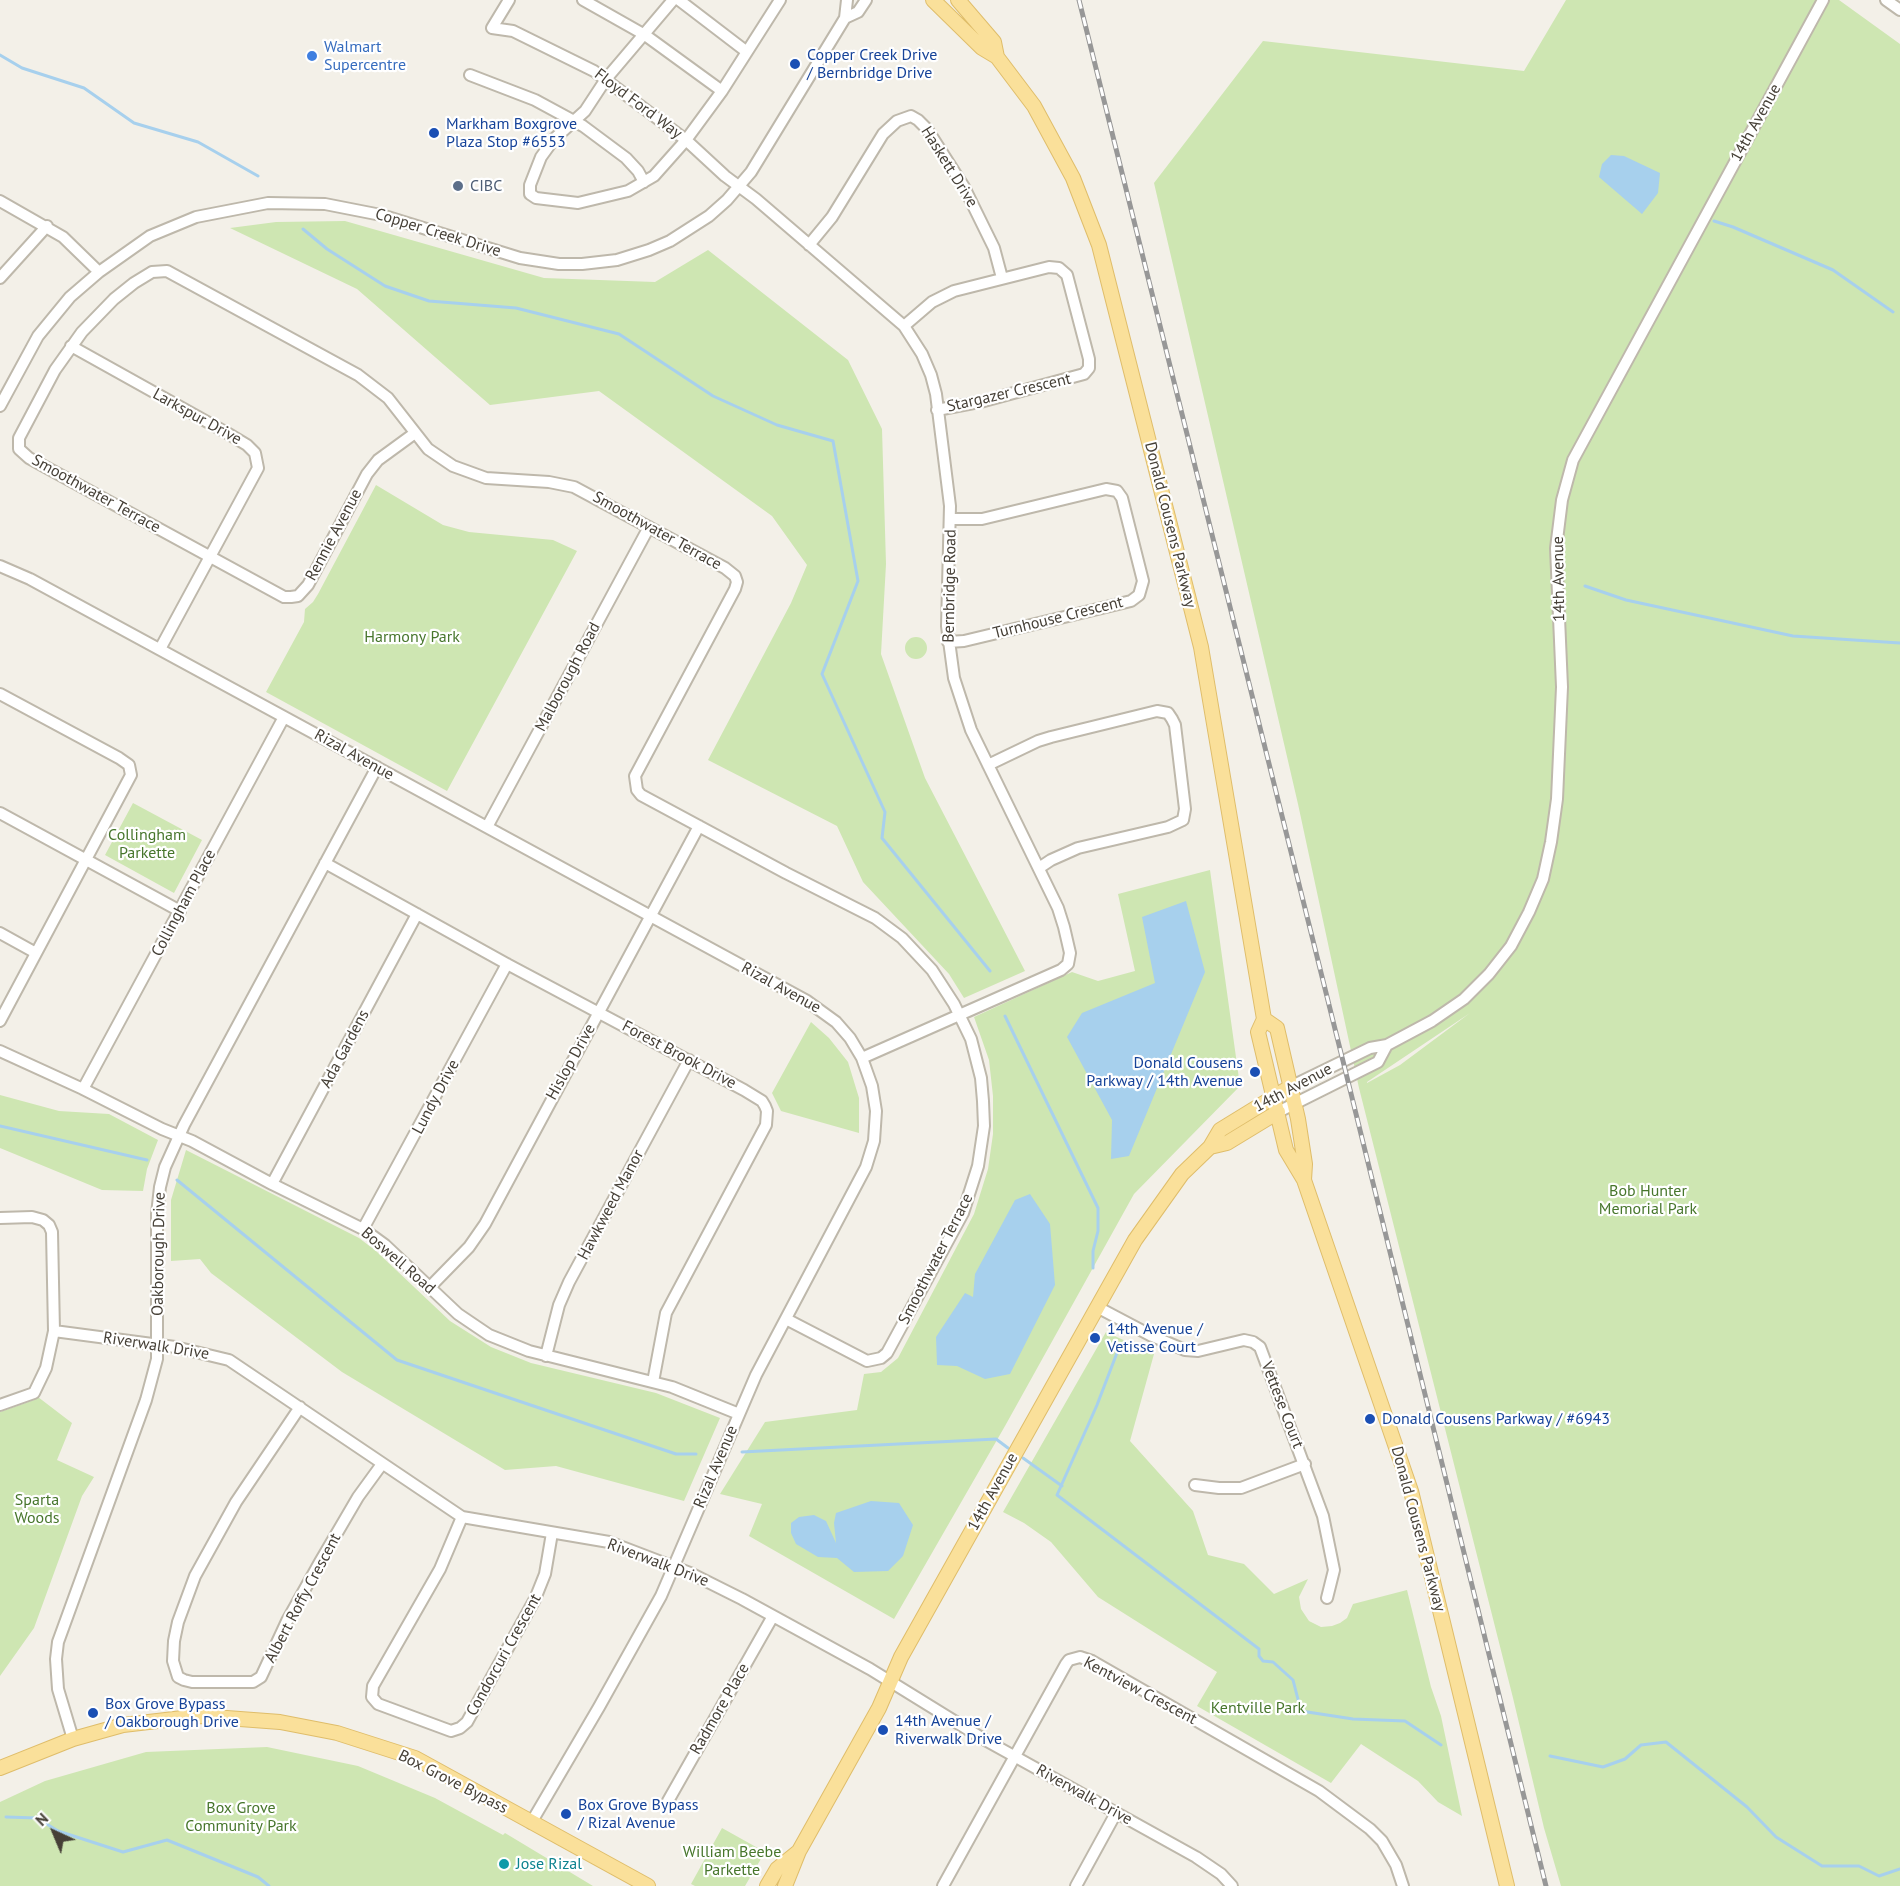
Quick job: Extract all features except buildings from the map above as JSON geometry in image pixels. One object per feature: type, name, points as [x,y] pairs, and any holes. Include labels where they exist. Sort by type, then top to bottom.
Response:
[{"type":"main road","name":"Donald Cousens Parkway","points":[[933,0],[982,48],[997,57],[1034,106],[1073,178],[1099,244],[1201,647],[1264,1019],[1258,1032],[1286,1150],[1304,1180],[1412,1491],[1507,1886]]},
{"type":"main road","name":"Donald Cousens Parkway","points":[[958,0],[994,42],[997,57]]},
{"type":"main road","name":"Donald Cousens Parkway","points":[[1264,1019],[1278,1028],[1305,1164],[1304,1180]]},
{"type":"main road","name":"14th Avenue","points":[[785,1886],[799,1851],[879,1708],[906,1647],[1135,1240],[1182,1174],[1210,1147],[1220,1130],[1290,1088]]},
{"type":"main road","name":"14th Avenue","points":[[1210,1147],[1227,1143],[1278,1112]]},
{"type":"main road","name":"Box Grove Bypass","points":[[0,1768],[73,1739],[123,1725],[189,1717],[280,1722],[337,1733],[415,1758],[648,1886]]},
{"type":"main road","name":"14th Avenue","points":[[767,1886],[777,1869],[799,1851]]},
{"type":"street","name":"Floyd Ford Way","points":[[509,0],[492,28],[513,31],[594,71],[686,140],[739,186]]},
{"type":"street","points":[[583,0],[645,35],[722,91]]},
{"type":"street","points":[[673,0],[606,79],[585,111],[554,140],[541,157],[530,185],[530,194],[548,201],[578,203],[628,191],[654,176],[686,140],[722,91],[780,0]]},
{"type":"street","points":[[679,0],[747,52]]},
{"type":"street","name":"Copper Creek Drive","points":[[0,406],[38,336],[70,297],[99,272],[150,236],[196,217],[257,205],[291,202],[325,204],[364,211],[528,260],[566,264],[605,261],[649,250],[680,236],[709,216],[752,172],[845,18],[847,0]]},
{"type":"street","name":"Copper Creek Drive","points":[[845,18],[858,12],[866,0]]},
{"type":"street","name":"14th Avenue","points":[[1290,1088],[1370,1048],[1387,1045],[1432,1021],[1464,999],[1489,974],[1511,946],[1529,912],[1543,879],[1557,799],[1562,687],[1556,548],[1562,500],[1573,460],[1823,0]]},
{"type":"street","points":[[1886,0],[1900,10]]},
{"type":"street","points":[[470,75],[535,100],[583,126],[626,158],[644,182]]},
{"type":"street","name":"Haskett Drive","points":[[809,244],[832,217],[884,134],[897,120],[911,116],[927,129],[964,187],[994,248],[1002,278]]},
{"type":"street","name":"Bernbridge Road","points":[[739,186],[904,326],[927,365],[936,394],[951,519],[946,583],[948,642],[960,700],[971,730],[1058,908],[1070,953],[1068,964],[1061,970],[862,1058]]},
{"type":"street","points":[[0,201],[47,226],[74,246],[99,272]]},
{"type":"street","points":[[0,278],[47,226]]},
{"type":"street","name":"Stargazer Crescent","points":[[904,326],[923,309],[954,291],[1049,267],[1059,268],[1067,275],[1089,359],[1089,368],[1084,374],[1073,379],[984,401],[937,410]]},
{"type":"street","name":"Smoothwater Terrace","points":[[210,557],[22,453],[19,448],[19,438],[71,346],[96,316],[125,290],[152,272],[167,272],[358,375],[388,398],[415,434],[436,455],[463,471],[486,478],[564,484],[585,492],[725,568],[735,576],[737,582],[635,776],[635,784],[641,795],[883,923],[914,949],[932,970],[960,1015],[971,1039],[981,1078],[984,1126],[978,1166],[963,1213],[887,1353],[881,1358],[867,1361],[786,1318]]},
{"type":"street","name":"Larkspur Drive","points":[[71,346],[227,433],[247,445],[255,453],[258,468],[160,649]]},
{"type":"street","name":"Rennie Avenue","points":[[210,557],[284,597],[298,596],[308,585],[372,467],[384,455],[415,434]]},
{"type":"street","name":"Turnhouse Crescent","points":[[948,642],[964,641],[1131,601],[1139,596],[1143,581],[1122,498],[1117,491],[1106,489],[981,519],[951,519]]},
{"type":"street","name":"Malborough Road","points":[[487,827],[650,527]]},
{"type":"street","name":"Rizal Avenue","points":[[0,566],[30,579],[160,649],[819,1008],[843,1029],[862,1058],[872,1086],[876,1111],[875,1134],[869,1159],[854,1192],[756,1375],[653,1611],[531,1823]]},
{"type":"street","points":[[0,694],[119,758],[129,765],[131,775],[0,1021]]},
{"type":"street","points":[[988,765],[1051,736],[1157,711],[1168,713],[1175,725],[1185,809],[1183,820],[1178,824],[1157,830],[1078,848],[1039,868]]},
{"type":"street","name":"Collingham Place","points":[[83,1089],[284,717]]},
{"type":"street","name":"Oakborough Drive","points":[[73,1739],[58,1689],[56,1659],[58,1642],[152,1382],[158,1345],[159,1194],[165,1167],[179,1136],[377,767]]},
{"type":"street","points":[[0,813],[180,911]]},
{"type":"street","name":"Hislop Drive","points":[[429,1288],[469,1246],[485,1224],[699,826]]},
{"type":"street","name":"Forest Brook Drive","points":[[325,863],[762,1101],[768,1118],[763,1132],[666,1312],[653,1382]]},
{"type":"street","name":"Ada Gardens","points":[[272,1184],[417,914]]},
{"type":"street","points":[[0,933],[36,953]]},
{"type":"street","name":"Lundy Drive","points":[[363,1228],[507,964]]},
{"type":"street","name":"14th Avenue","points":[[1278,1112],[1378,1062],[1387,1045]]},
{"type":"street","name":"Boswell Road","points":[[0,1051],[83,1089],[363,1228],[385,1245],[458,1314],[489,1335],[546,1356],[653,1382],[688,1393],[739,1414]]},
{"type":"street","name":"Hawkweed Manor","points":[[546,1356],[564,1294],[689,1060]]},
{"type":"street","points":[[0,1218],[32,1217],[43,1220],[49,1225],[52,1232],[54,1330],[46,1368],[34,1393],[0,1405]]},
{"type":"street","name":"Vettese Court","points":[[1097,1307],[1152,1336],[1185,1350],[1198,1351],[1244,1340],[1253,1341],[1260,1347],[1321,1510],[1334,1570],[1327,1598]]},
{"type":"street","name":"Riverwalk Drive","points":[[54,1330],[198,1351],[229,1360],[462,1517],[623,1546],[710,1582],[1196,1857],[1221,1874],[1232,1886]]},
{"type":"street","name":"Albert Roffy Crescent","points":[[300,1407],[236,1502],[195,1576],[178,1622],[174,1641],[173,1662],[178,1677],[192,1682],[253,1682],[261,1677],[287,1621],[320,1562],[358,1497],[382,1464]]},
{"type":"street","points":[[1195,1485],[1241,1488],[1305,1464]]},
{"type":"street","name":"Condorcuri Crescent","points":[[462,1517],[440,1569],[373,1686],[372,1697],[378,1704],[451,1731],[467,1722],[535,1599],[545,1574],[552,1533]]},
{"type":"street","name":"Radmore Place","points":[[668,1801],[773,1616]]},
{"type":"street","name":"Kentview Crescent","points":[[943,1886],[1066,1664],[1075,1658],[1085,1658],[1328,1797],[1382,1841],[1396,1865],[1403,1886]]},
{"type":"street","points":[[1076,1886],[1116,1813]]},
{"type":"green space","name":"Bob Hunter Memorial Park","points":[[1566,0],[1839,0],[1900,44],[1900,1886],[1561,1886],[1544,1828],[1359,1088],[1298,804],[1154,183],[1263,41],[1524,71]],"holes":[[[1470,1013],[1400,1065],[1367,1083]]]},
{"type":"green space","points":[[345,221],[544,278],[655,282],[708,250],[848,360],[882,429],[886,564],[881,654],[925,778],[1025,971],[964,998],[949,974],[863,882],[837,826],[708,760],[791,603],[807,565],[772,516],[599,391],[490,405],[357,289],[230,228],[276,222]]},
{"type":"green space","name":"Harmony Park","points":[[376,485],[443,525],[469,532],[553,540],[577,551],[447,791],[266,692],[304,622],[305,609],[318,594]]},
{"type":"green space","points":[[916,637],[924,640],[927,648],[924,656],[916,659],[908,656],[905,648],[908,640]]},
{"type":"green space","name":"Collingham Parkette","points":[[133,803],[202,840],[174,893],[105,855]]},
{"type":"green space","points":[[1210,870],[1240,1086],[1134,1194],[894,1619],[749,1536],[762,1504],[720,1494],[765,1422],[857,1410],[864,1374],[881,1372],[898,1358],[974,1214],[988,1169],[993,1134],[993,1096],[989,1060],[974,1017],[1072,972],[1098,981],[1135,971],[1118,894]]},
{"type":"green space","points":[[811,1022],[829,1038],[848,1062],[859,1098],[859,1133],[781,1111],[772,1093]]},
{"type":"green space","points":[[0,1095],[59,1111],[109,1114],[158,1140],[147,1169],[143,1191],[102,1190],[0,1148]]},
{"type":"green space","points":[[186,1150],[359,1238],[376,1251],[450,1321],[491,1347],[531,1363],[656,1393],[720,1418],[684,1501],[556,1466],[505,1470],[342,1372],[211,1273],[200,1259],[171,1261],[171,1200]]},
{"type":"green space","name":"Kentville Park","points":[[1106,1332],[1154,1354],[1130,1441],[1193,1511],[1208,1555],[1244,1564],[1274,1594],[1308,1579],[1299,1597],[1301,1609],[1309,1621],[1321,1627],[1332,1626],[1347,1618],[1353,1604],[1407,1590],[1431,1687],[1441,1716],[1462,1816],[1438,1802],[1418,1781],[1361,1744],[1331,1783],[1197,1706],[1217,1672],[1098,1597],[1051,1542],[1024,1523],[1003,1512]]},
{"type":"green space","name":"Sparta Woods","points":[[38,1397],[72,1423],[57,1460],[94,1477],[82,1496],[34,1628],[0,1676],[0,1412]]},
{"type":"green space","name":"Box Grove Community Park","points":[[267,1747],[358,1766],[435,1798],[503,1835],[505,1833],[593,1886],[0,1886],[0,1802],[45,1781],[146,1752]]},
{"type":"green space","name":"William Beebe Parkette","points":[[722,1828],[765,1852],[745,1886],[695,1886],[691,1884]]},
{"type":"water","points":[[1611,155],[1624,156],[1660,173],[1658,193],[1642,214],[1599,177],[1602,164]]},
{"type":"water","points":[[1186,901],[1205,972],[1129,1156],[1111,1159],[1112,1120],[1067,1037],[1082,1013],[1155,983],[1142,917]]},
{"type":"water","points":[[1030,1194],[1050,1224],[1055,1285],[1010,1374],[985,1379],[957,1366],[937,1365],[936,1337],[965,1293],[973,1297],[975,1274],[1015,1200]]},
{"type":"water","points":[[871,1501],[899,1503],[913,1525],[903,1556],[888,1571],[854,1572],[837,1558],[818,1557],[796,1544],[791,1533],[791,1523],[799,1517],[814,1515],[826,1521],[836,1543],[834,1523],[836,1513]]},
{"type":"waterway","points":[[0,55],[22,68],[84,88],[134,123],[198,142],[258,176]]},
{"type":"waterway","points":[[1714,221],[1833,270],[1893,312]]},
{"type":"waterway","points":[[303,229],[327,249],[385,286],[429,301],[516,308],[619,334],[713,396],[777,425],[833,441],[858,581],[822,674],[885,812],[882,838],[990,971]]},
{"type":"waterway","points":[[1585,586],[1626,600],[1793,636],[1900,643]]},
{"type":"waterway","points":[[1005,1016],[1098,1208],[1098,1231],[1093,1251],[1093,1268]]},
{"type":"waterway","points":[[0,1126],[147,1160]]},
{"type":"waterway","points":[[177,1180],[397,1360],[676,1454],[696,1454]]},
{"type":"waterway","points":[[1120,1345],[1097,1405],[1057,1495],[1259,1649],[1259,1656],[1263,1661],[1273,1662],[1293,1680],[1301,1711],[1353,1719],[1405,1721],[1441,1745]]},
{"type":"waterway","points":[[742,1452],[996,1439],[1008,1448]]},
{"type":"waterway","points":[[1023,1458],[1062,1486]]},
{"type":"waterway","points":[[1550,1756],[1603,1767],[1625,1759],[1641,1745],[1666,1742],[1747,1807],[1776,1837],[1822,1866],[1859,1866],[1879,1876],[1900,1869]]},
{"type":"waterway","points":[[6,1817],[37,1818],[58,1831],[123,1852],[167,1840],[258,1877],[269,1886]]},
{"type":"railway","points":[[1079,0],[1546,1886]]},
{"type":"place","name":"Walmart Supercentre","points":[[312,56]]},
{"type":"place","name":"Copper Creek Drive / Bernbridge Drive","points":[[795,64]]},
{"type":"place","name":"Markham Boxgrove Plaza Stop #6553","points":[[434,133]]},
{"type":"place","name":"CIBC","points":[[458,186]]},
{"type":"place","name":"Donald Cousens Parkway / 14th Avenue","points":[[1255,1072]]},
{"type":"place","name":"14th Avenue / Vetisse Court","points":[[1095,1338]]},
{"type":"place","name":"Donald Cousens Parkway / #6943","points":[[1370,1419]]},
{"type":"place","name":"Box Grove Bypass / Oakborough Drive","points":[[93,1713]]},
{"type":"place","name":"14th Avenue / Riverwalk Drive","points":[[883,1730]]},
{"type":"place","name":"Box Grove Bypass / Rizal Avenue","points":[[566,1814]]},
{"type":"place","name":"Jose Rizal","points":[[504,1864]]}]
